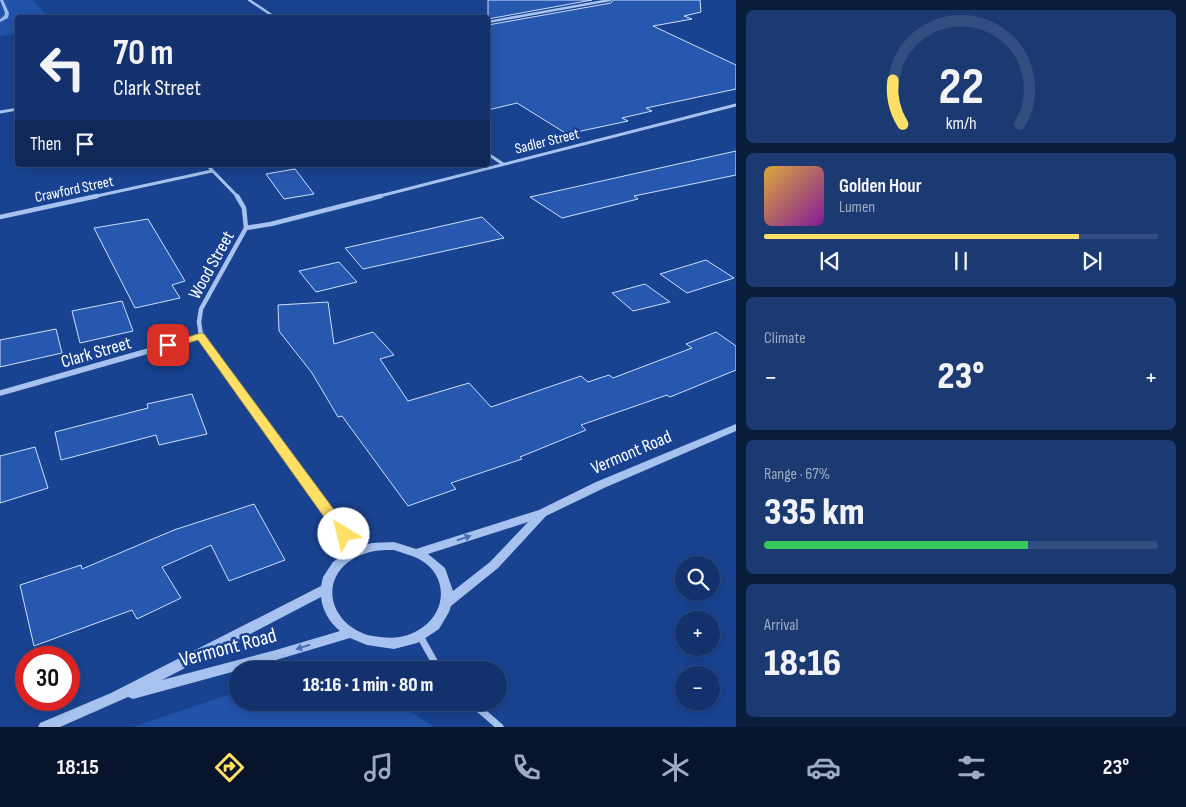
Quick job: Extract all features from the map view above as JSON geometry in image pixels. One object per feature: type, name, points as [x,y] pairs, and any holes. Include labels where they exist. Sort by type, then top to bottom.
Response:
[{"type":"street","points":[[249,0],[272,15]]},
{"type":"street","points":[[490,22],[610,0]]},
{"type":"street","name":"Sadler Street","points":[[246,228],[736,105]]},
{"type":"street","points":[[0,112],[15,110]]},
{"type":"street","points":[[490,155],[503,164]]},
{"type":"street","name":"Wood Street","points":[[201,336],[198,322],[201,309],[246,228],[248,214],[243,202],[209,167]]},
{"type":"street","name":"Crawford Street","points":[[0,217],[212,171]]},
{"type":"street","points":[[201,336],[358,552]]},
{"type":"street","name":"Clark Street","points":[[0,393],[201,336]]},
{"type":"street","name":"Vermont Road","points":[[418,553],[543,513],[600,485],[736,427]]},
{"type":"street","name":"Vermont Road","points":[[45,727],[116,697],[326,588],[326,597],[331,612],[342,627],[350,633],[368,641],[390,644],[411,640],[420,636],[441,618],[448,602],[494,565],[543,513]]},
{"type":"street","points":[[326,588],[337,567],[358,552],[376,547],[394,546],[418,553],[439,568],[447,586],[448,602]]},
{"type":"street","name":"Vermont Road","points":[[116,697],[276,655],[350,633]]},
{"type":"street","points":[[420,636],[433,661]]},
{"type":"street","points":[[481,711],[500,727]]},
{"type":"shaded area","points":[[0,0],[33,0],[46,15],[15,15],[15,34],[0,36]]},
{"type":"shaded area","points":[[229,695],[229,711],[409,711],[434,727],[133,727]]},
{"type":"building","points":[[488,0],[592,0],[490,19],[490,15],[488,15]]},
{"type":"building","points":[[613,0],[700,0],[701,12],[684,16],[692,19],[653,26],[736,65],[736,89],[646,108],[652,111],[622,118],[628,121],[567,134],[517,103],[490,110],[490,25],[611,3]]},
{"type":"building","points":[[736,151],[736,175],[634,196],[638,199],[562,218],[530,197]]},
{"type":"building","points":[[295,169],[314,194],[284,199],[266,174]]},
{"type":"building","points":[[482,217],[504,238],[363,269],[345,248]]},
{"type":"building","points":[[148,219],[185,281],[172,285],[180,298],[135,308],[94,228]]},
{"type":"building","points":[[706,260],[734,278],[687,293],[660,274]]},
{"type":"building","points":[[339,262],[357,282],[316,292],[299,271]]},
{"type":"building","points":[[645,284],[670,302],[633,311],[612,293]]},
{"type":"building","points":[[122,301],[133,331],[80,343],[72,311]]},
{"type":"building","points":[[328,302],[334,344],[373,332],[394,355],[380,359],[408,401],[469,383],[491,407],[581,376],[588,382],[609,375],[613,378],[692,348],[686,344],[716,332],[736,346],[736,370],[670,397],[667,395],[581,425],[586,430],[520,457],[522,459],[451,483],[456,489],[408,506],[342,416],[338,417],[312,373],[279,331],[278,305]]},
{"type":"building","points":[[56,329],[62,353],[0,367],[0,340]]},
{"type":"building","points":[[192,394],[207,434],[159,445],[156,435],[61,460],[55,432],[148,408],[147,404]]},
{"type":"building","points":[[35,447],[48,488],[0,503],[0,456]]},
{"type":"building","points":[[254,504],[285,560],[229,581],[211,545],[162,567],[181,598],[137,619],[132,610],[34,646],[20,585],[81,565],[82,569],[174,530]]},
{"type":"waterway","points":[[0,21],[6,17],[7,13],[1,0]]},
{"type":"route","points":[[168,345],[201,336],[344,534]]}]
